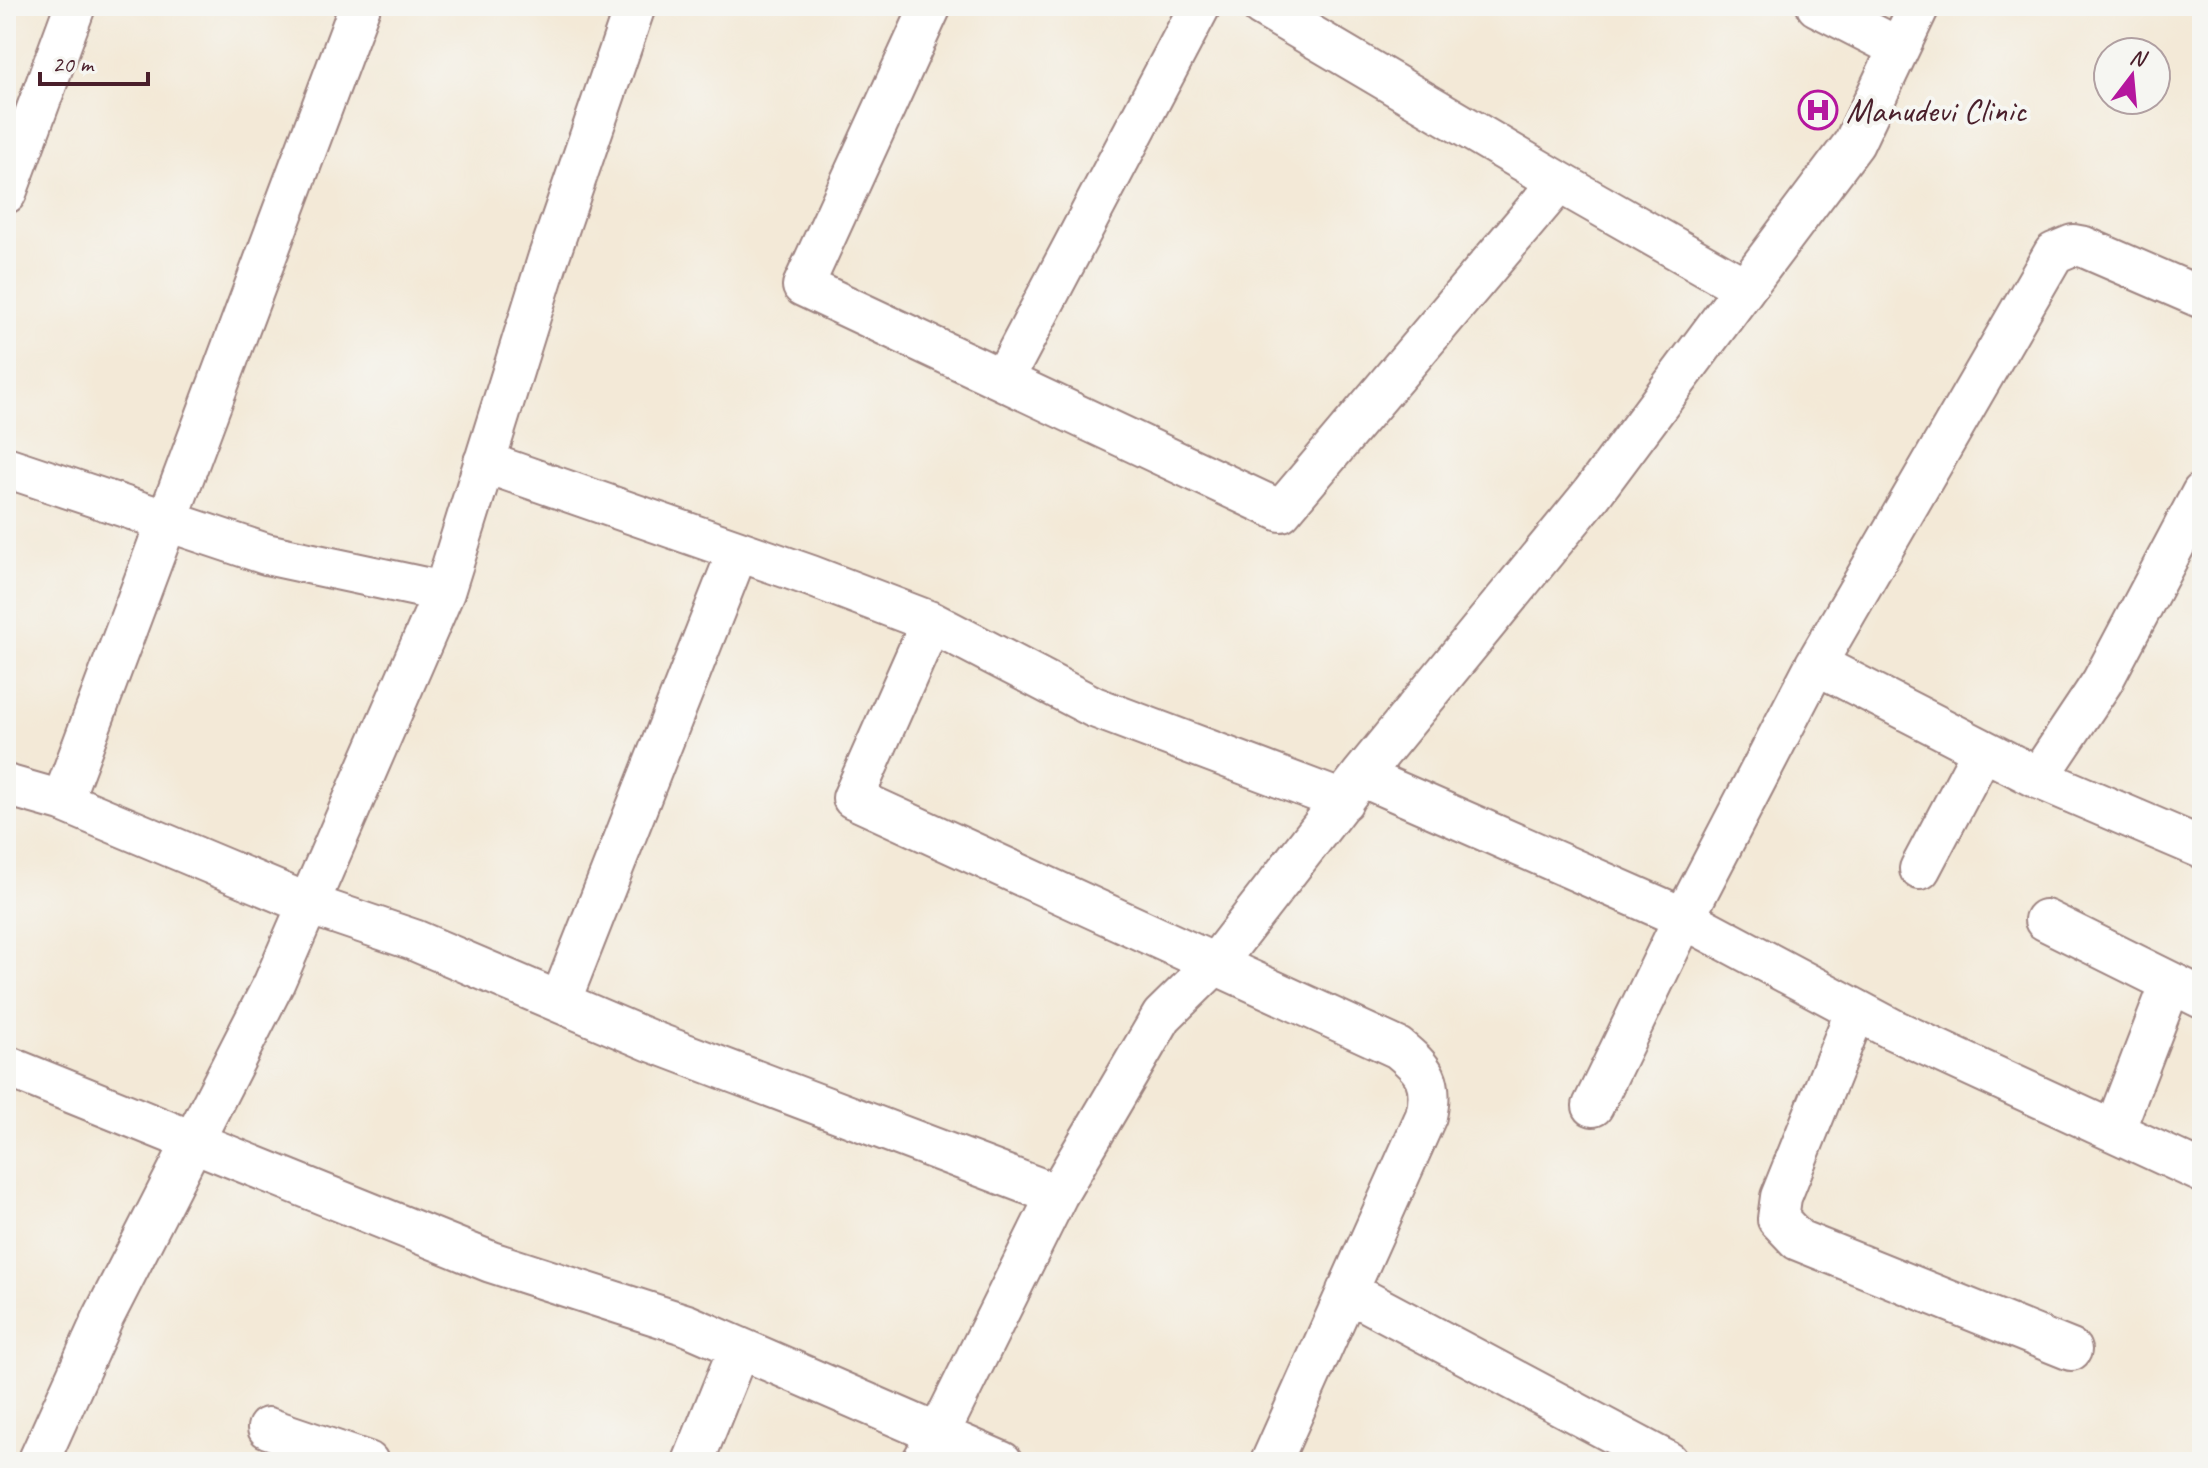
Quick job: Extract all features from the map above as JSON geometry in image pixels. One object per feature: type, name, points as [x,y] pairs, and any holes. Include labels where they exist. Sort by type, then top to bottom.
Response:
[{"type":"street","points":[[6,193],[75,6]]},
{"type":"street","points":[[62,801],[360,6]]},
{"type":"street","points":[[38,1462],[103,1318],[274,983],[444,592],[548,259],[635,6]]},
{"type":"street","points":[[931,6],[803,286],[1281,511],[1559,182]]},
{"type":"street","points":[[1003,380],[1200,6]]},
{"type":"street","points":[[1261,6],[1745,288]]},
{"type":"street","points":[[1817,6],[1899,48]]},
{"type":"street","points":[[930,1448],[1057,1195],[1162,1016],[1216,963],[1352,788],[1591,495],[1854,143],[1919,6]]},
{"type":"street","points":[[1593,1106],[1684,918],[1816,664],[2054,253],[2073,245],[2084,247],[2202,298]]},
{"type":"street","points":[[484,462],[931,622],[1094,707],[1352,788],[1684,918],[1856,1010],[2202,1172]]},
{"type":"street","points":[[6,467],[266,554],[444,592]]},
{"type":"street","points":[[2038,778],[2102,682],[2202,493]]},
{"type":"street","points":[[560,1002],[738,551]]},
{"type":"street","points":[[931,622],[853,798],[1398,1048],[1418,1064],[1427,1080],[1430,1098],[1426,1116],[1271,1462]]},
{"type":"street","points":[[1816,664],[2038,778],[2202,848]]},
{"type":"street","points":[[1920,869],[1983,750]]},
{"type":"street","points":[[6,785],[62,801],[308,904],[414,940],[651,1041],[1057,1195]]},
{"type":"street","points":[[2045,920],[2186,990],[2114,1131]]},
{"type":"street","points":[[1856,1010],[1781,1197],[1778,1219],[1798,1240],[2071,1350]]},
{"type":"street","points":[[6,1066],[491,1262],[687,1325],[739,1348],[930,1448],[1002,1462]]},
{"type":"street","points":[[1347,1291],[1668,1462]]},
{"type":"street","points":[[693,1462],[739,1348]]},
{"type":"street","points":[[268,1428],[368,1462]]},
{"type":"place","name":"Manudevi Clinic","points":[[1818,110]]}]
